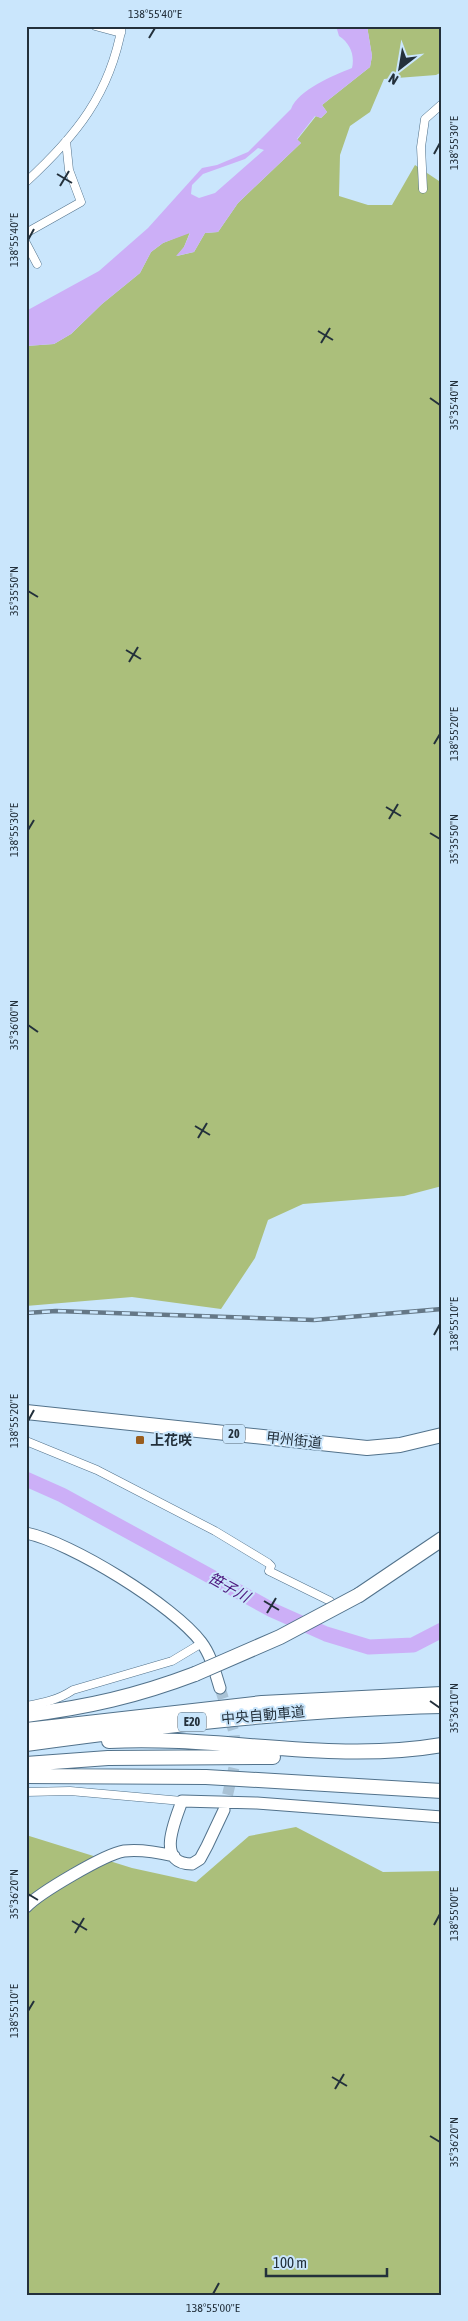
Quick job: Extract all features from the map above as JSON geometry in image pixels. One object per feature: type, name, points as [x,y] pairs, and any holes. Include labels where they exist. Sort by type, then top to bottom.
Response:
[{"type":"highway","name":"甲州街道","points":[[26,1412],[366,1448],[400,1445],[442,1435]]},
{"type":"highway","points":[[26,1715],[114,1701],[146,1692],[195,1674],[280,1637],[359,1595],[442,1539]]},
{"type":"highway","name":"中央自動車道","points":[[26,1744],[358,1702],[442,1694]]},
{"type":"highway","name":"中央自動車道","points":[[26,1730],[238,1705],[358,1702],[442,1706]]},
{"type":"highway","points":[[26,1748],[85,1742],[157,1740],[329,1752],[414,1750]]},
{"type":"highway","points":[[26,1764],[167,1757],[360,1756],[442,1745]]},
{"type":"highway","points":[[26,1776],[206,1777],[442,1791]]},
{"type":"street","points":[[26,182],[66,141],[98,99],[116,56],[121,30],[95,26]]},
{"type":"street","points":[[423,189],[421,147],[425,119],[442,104]]},
{"type":"street","points":[[26,233],[81,202],[69,170],[66,141]]},
{"type":"street","points":[[26,243],[37,264]]},
{"type":"street","points":[[26,1441],[97,1470],[214,1531],[268,1563],[271,1566],[269,1571],[330,1601]]},
{"type":"street","points":[[28,1535],[80,1553],[104,1567],[172,1614],[190,1629],[202,1643],[210,1657],[220,1688]]},
{"type":"street","points":[[26,1706],[46,1703],[63,1697],[72,1690],[172,1661],[202,1643]]},
{"type":"street","points":[[26,1792],[70,1791],[182,1801],[257,1802],[442,1817]]},
{"type":"street","points":[[182,1801],[171,1833],[170,1846],[174,1856],[183,1864],[192,1864],[200,1858],[224,1810]]},
{"type":"street","points":[[26,1907],[50,1887],[122,1851],[148,1850],[174,1856]]},
{"type":"green space","points":[[367,26],[442,26],[442,72],[436,75],[384,79],[370,112],[350,126],[340,155],[339,196],[368,205],[392,205],[415,165],[442,183],[442,1186],[404,1196],[303,1204],[268,1220],[255,1258],[221,1309],[132,1297],[26,1306],[26,346],[54,344],[71,334],[102,304],[140,273],[151,252],[163,243],[190,232],[184,247],[177,256],[194,252],[205,233],[218,232],[238,203],[301,143],[297,140],[316,116],[321,118],[327,112],[322,105],[370,67],[372,56]]},
{"type":"green space","points":[[296,1827],[383,1872],[442,1871],[442,2295],[26,2295],[26,1835],[132,1868],[196,1882],[249,1836]]},
{"type":"shaded area","points":[[336,26],[367,26],[372,56],[370,67],[322,105],[327,112],[321,118],[315,116],[297,139],[301,143],[238,203],[218,232],[205,233],[194,252],[176,256],[184,247],[190,233],[163,243],[151,252],[140,273],[102,304],[71,334],[54,344],[26,346],[26,311],[99,271],[148,228],[202,168],[217,165],[248,152],[291,109],[301,96],[317,84],[352,68],[351,50],[339,36]],"holes":[[[258,148],[264,150],[215,193],[199,198],[191,194],[192,185],[203,174],[245,159]]]},
{"type":"waterway","name":"笹子川","points":[[26,1479],[62,1495],[272,1610],[326,1634],[369,1647],[413,1645],[442,1630]]},
{"type":"tunnel","points":[[220,1688],[234,1732],[236,1759],[224,1810]]},
{"type":"railway","points":[[26,1313],[56,1311],[314,1320],[442,1309]]},
{"type":"place","name":"上花咲","points":[[140,1440]]}]
